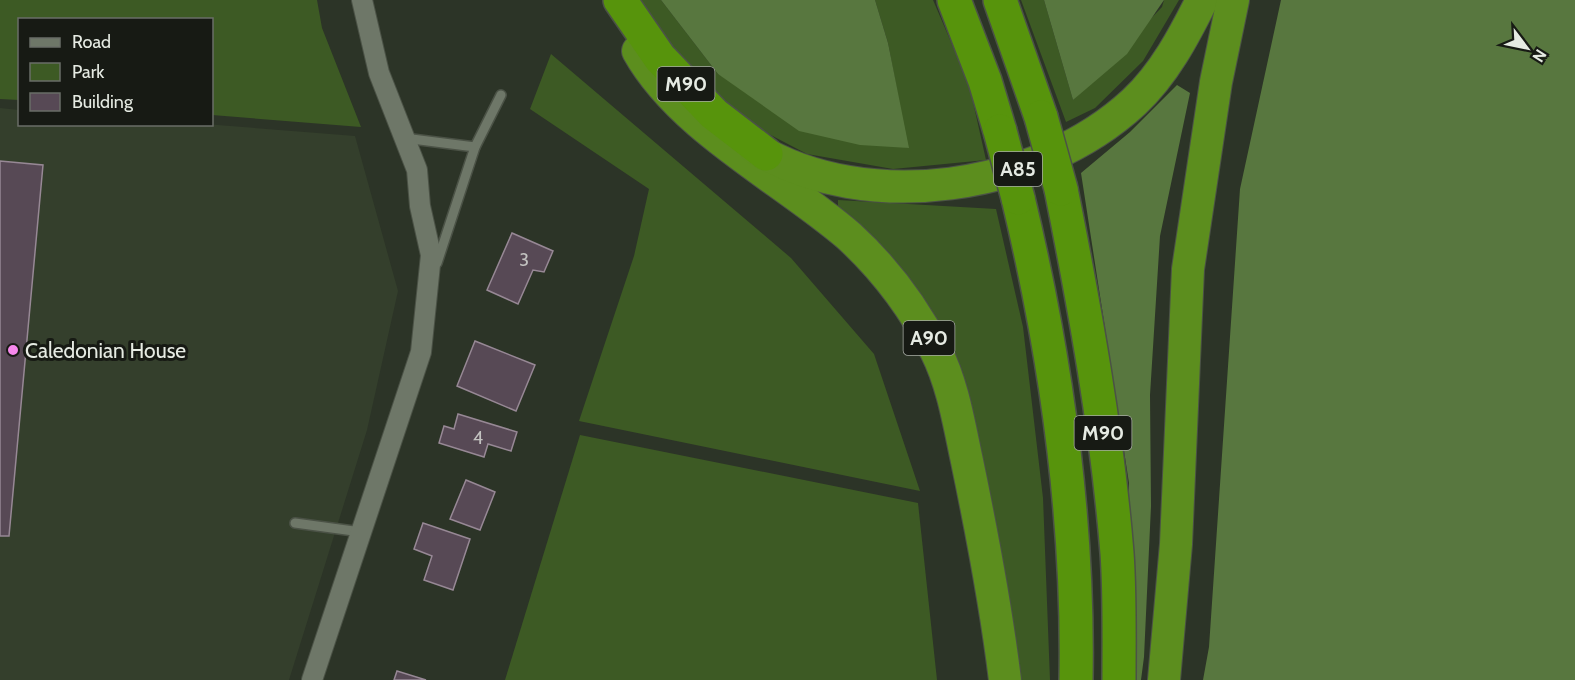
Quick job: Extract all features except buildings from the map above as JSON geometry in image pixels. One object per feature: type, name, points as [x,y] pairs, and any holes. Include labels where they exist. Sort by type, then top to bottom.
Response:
[{"type":"highway","name":"A85","points":[[610,0],[641,58],[675,99],[766,154],[828,178],[864,184],[941,186],[1031,166],[1085,141],[1135,101],[1174,54],[1202,0]]},
{"type":"highway","name":"M90","points":[[620,0],[660,58],[714,114],[766,154]]},
{"type":"highway","name":"M90","points":[[954,0],[985,81],[1000,131],[1042,301],[1056,381],[1071,511],[1075,580],[1076,680]]},
{"type":"highway","name":"M90","points":[[1000,0],[1041,117],[1061,189],[1089,330],[1117,554],[1119,680]]},
{"type":"highway","points":[[1164,680],[1176,544],[1188,269],[1216,82],[1233,0]]},
{"type":"highway","name":"A90","points":[[675,99],[721,139],[848,236],[884,272],[912,308],[937,353],[954,399],[986,551],[1005,680]]},
{"type":"street","points":[[312,680],[421,352],[431,255],[420,206],[417,170],[379,73],[362,0]]},
{"type":"lane","points":[[426,297],[475,147],[501,95]]},
{"type":"lane","points":[[405,138],[475,147]]},
{"type":"lane","points":[[295,523],[361,532]]},
{"type":"shaded area","points":[[0,108],[18,110],[18,126],[213,125],[355,136],[398,291],[367,430],[289,680],[0,680]]},
{"type":"green space","points":[[0,0],[317,0],[322,28],[361,127],[213,115],[213,18],[18,18],[18,100],[0,99]]},
{"type":"green space","points":[[628,0],[661,0],[718,74],[908,148],[888,43],[875,0],[933,0],[969,84],[986,160],[893,169],[807,154],[736,117]]},
{"type":"green space","points":[[661,0],[875,0],[888,43],[909,148],[860,145],[799,131],[718,74]]},
{"type":"green space","points":[[1021,0],[1044,0],[1073,100],[1162,7],[1164,0],[1179,0],[1143,61],[1095,108],[1066,122]]},
{"type":"green space","points":[[1044,0],[1164,0],[1127,54],[1073,100]]},
{"type":"green space","points":[[1281,0],[1575,0],[1575,680],[1203,680],[1209,647],[1240,189]]},
{"type":"green space","points":[[551,54],[791,258],[874,354],[920,491],[579,421],[634,256],[649,189],[530,109]]},
{"type":"green space","points":[[1177,85],[1190,93],[1160,236],[1150,395],[1151,506],[1144,657],[1141,680],[1125,680],[1129,483],[1081,173],[1130,132]]},
{"type":"green space","points":[[838,200],[996,209],[1023,327],[1043,498],[1050,680],[1015,680],[942,346],[838,218]]},
{"type":"green space","points":[[580,435],[918,503],[937,680],[505,680]]},
{"type":"place","name":"Caledonian House","points":[[13,350]]}]
